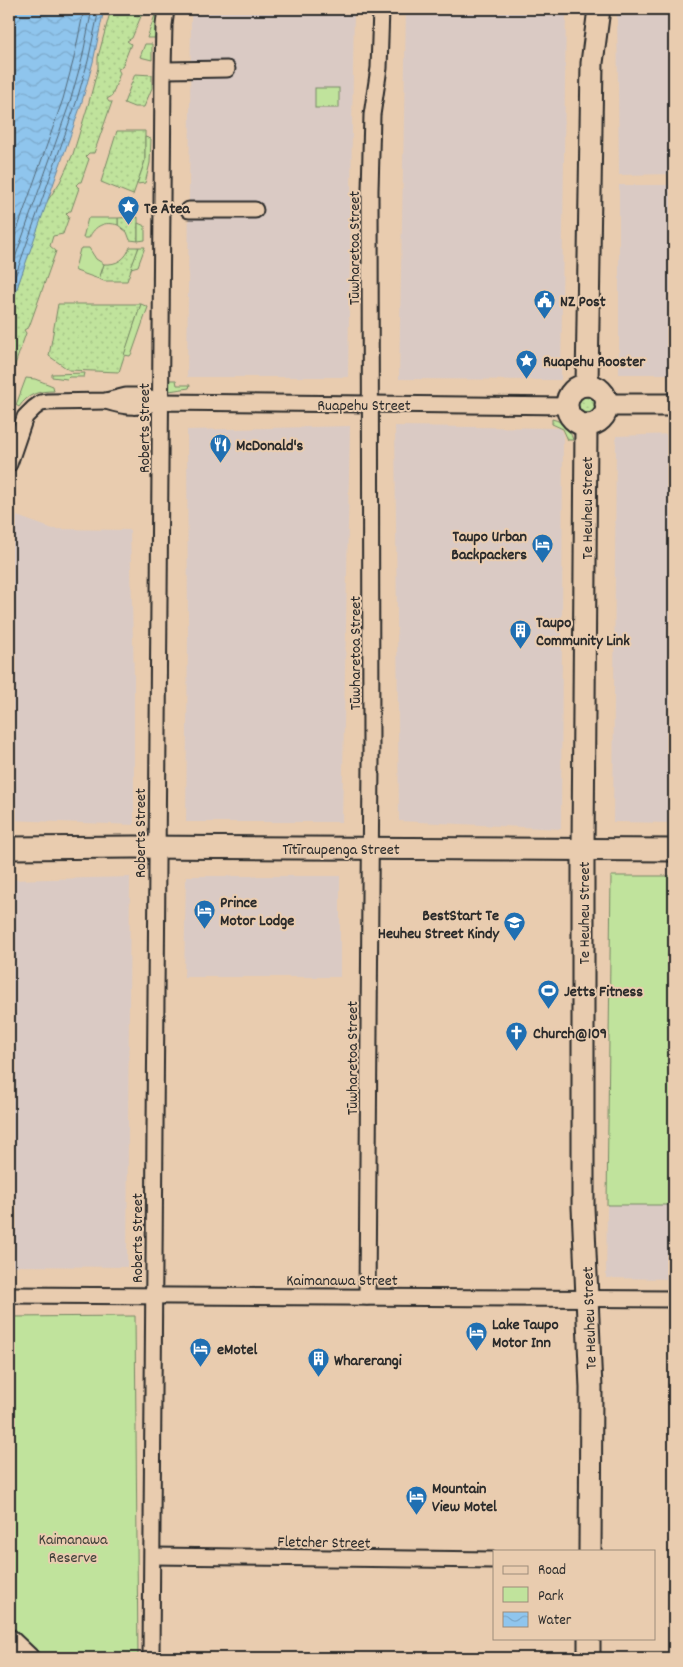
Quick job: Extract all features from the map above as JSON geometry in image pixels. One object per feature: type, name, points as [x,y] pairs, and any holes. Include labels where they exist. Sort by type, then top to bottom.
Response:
[{"type":"street","name":"Roberts Street","points":[[151,1658],[163,70],[166,9]]},
{"type":"street","name":"Tūwharetoa Street","points":[[367,1297],[371,124],[372,106],[379,68],[381,9]]},
{"type":"street","points":[[586,9],[592,63],[587,385]]},
{"type":"street","points":[[592,63],[600,9]]},
{"type":"street","points":[[167,70],[227,69]]},
{"type":"street","points":[[189,210],[255,210]]},
{"type":"street","points":[[587,385],[599,389],[606,399],[606,411],[598,422],[586,425],[575,421],[568,412],[567,406],[571,393],[575,389],[587,385]]},
{"type":"street","name":"Ruapehu Street","points":[[9,464],[25,417],[41,403],[106,401],[125,407],[141,408],[160,402],[567,406]]},
{"type":"street","points":[[606,405],[674,404]]},
{"type":"street","name":"Te Heuheu Street","points":[[586,425],[583,1207],[591,1388],[590,1550]]},
{"type":"street","name":"Tītīraupenga Street","points":[[9,848],[674,850]]},
{"type":"street","name":"Kaimanawa Street","points":[[9,1295],[574,1298],[588,1300],[674,1299]]},
{"type":"street","name":"Fletcher Street","points":[[153,1556],[493,1560]]},
{"type":"street","points":[[9,1640],[28,1658]]},
{"type":"street","points":[[589,1640],[589,1658]]},
{"type":"shaded area","points":[[197,9],[354,9],[348,377],[187,377],[191,16]]},
{"type":"shaded area","points":[[406,9],[566,9],[561,380],[399,379]]},
{"type":"shaded area","points":[[617,9],[674,9],[674,174],[619,175]]},
{"type":"shaded area","points":[[619,185],[674,185],[674,374],[619,374]]},
{"type":"shaded area","points":[[350,426],[342,822],[186,822],[188,636],[187,430]]},
{"type":"shaded area","points":[[395,426],[560,428],[563,432],[561,829],[399,821]]},
{"type":"shaded area","points":[[674,434],[674,823],[613,822],[616,436]]},
{"type":"shaded area","points":[[14,515],[53,529],[130,530],[134,677],[134,825],[9,820],[9,531]]},
{"type":"shaded area","points":[[186,876],[340,876],[340,977],[184,977]]},
{"type":"shaded area","points":[[130,877],[127,1267],[9,1266],[9,880]]},
{"type":"shaded area","points":[[607,1205],[674,1205],[674,1279],[606,1278]]},
{"type":"green space","points":[[111,9],[144,9],[132,38],[127,41],[131,44],[122,67],[118,69],[120,73],[112,96],[107,99],[109,102],[112,102],[94,153],[89,153],[86,156],[89,159],[81,182],[76,185],[79,188],[71,211],[66,214],[69,217],[63,234],[53,236],[50,246],[56,251],[29,327],[24,330],[26,333],[9,382],[9,311],[46,203],[60,182],[73,154],[98,68],[98,57]]},
{"type":"green space","points":[[155,15],[160,16],[158,38],[147,38]]},
{"type":"green space","points":[[145,44],[152,44],[152,60],[140,57]]},
{"type":"green space","points":[[135,74],[152,75],[152,88],[144,107],[134,107],[124,103]]},
{"type":"green space","points":[[315,88],[339,88],[339,108],[315,108]]},
{"type":"green space","points":[[117,131],[145,131],[145,161],[133,195],[101,182]]},
{"type":"green space","points":[[145,137],[151,139],[150,163],[145,183],[137,184],[145,161]]},
{"type":"green space","points":[[138,217],[138,241],[130,240],[127,232],[118,225],[118,218]]},
{"type":"green space","points":[[88,218],[118,218],[118,225],[101,225],[94,230],[89,238],[83,238]]},
{"type":"green space","points":[[138,223],[145,226],[145,240],[138,241]]},
{"type":"green space","points":[[130,247],[139,247],[127,281],[104,281],[99,279],[104,264],[120,260],[126,255]]},
{"type":"green space","points":[[139,247],[145,247],[138,266],[131,268]]},
{"type":"green space","points":[[89,248],[96,259],[104,264],[99,279],[76,271],[80,249]]},
{"type":"green space","points":[[58,304],[141,304],[119,372],[69,370],[49,356]]},
{"type":"green space","points":[[141,304],[148,307],[132,353],[130,356],[124,355]]},
{"type":"green space","points":[[85,373],[84,377],[69,377],[67,379],[52,377],[52,374]]},
{"type":"green space","points":[[26,378],[35,379],[53,386],[54,391],[34,394],[19,407],[16,405]]},
{"type":"green space","points":[[165,380],[176,380],[177,385],[190,385],[189,388],[169,391]]},
{"type":"green space","points":[[587,393],[596,396],[599,405],[596,414],[587,417],[578,414],[575,405],[578,396]]},
{"type":"green space","points":[[552,419],[566,426],[573,440],[568,440],[563,429],[552,424]]},
{"type":"green space","points":[[611,876],[674,876],[674,1205],[607,1205]]},
{"type":"green space","name":"Kaimanawa Reserve","points":[[135,1316],[138,1658],[40,1658],[9,1630],[9,1317]]},
{"type":"water","points":[[9,9],[104,9],[93,62],[81,105],[9,311]]},
{"type":"place","name":"Te Ātea","points":[[128,226]]},
{"type":"place","name":"NZ Post","points":[[544,319]]},
{"type":"place","name":"Ruapehu Rooster","points":[[527,379]]},
{"type":"place","name":"McDonald's","points":[[220,463]]},
{"type":"place","name":"Taupo Urban Backpackers","points":[[543,563]]},
{"type":"place","name":"Taupo Community Link","points":[[520,649]]},
{"type":"place","name":"Prince Motor Lodge","points":[[204,929]]},
{"type":"place","name":"BestStart Te Heuheu Street Kindy","points":[[515,942]]},
{"type":"place","name":"Jetts Fitness","points":[[548,1009]]},
{"type":"place","name":"Church@109","points":[[517,1051]]},
{"type":"place","name":"Lake Taupo Motor Inn","points":[[476,1351]]},
{"type":"place","name":"eMotel","points":[[201,1367]]},
{"type":"place","name":"Wharerangi","points":[[318,1378]]},
{"type":"place","name":"Mountain View Motel","points":[[416,1515]]}]
